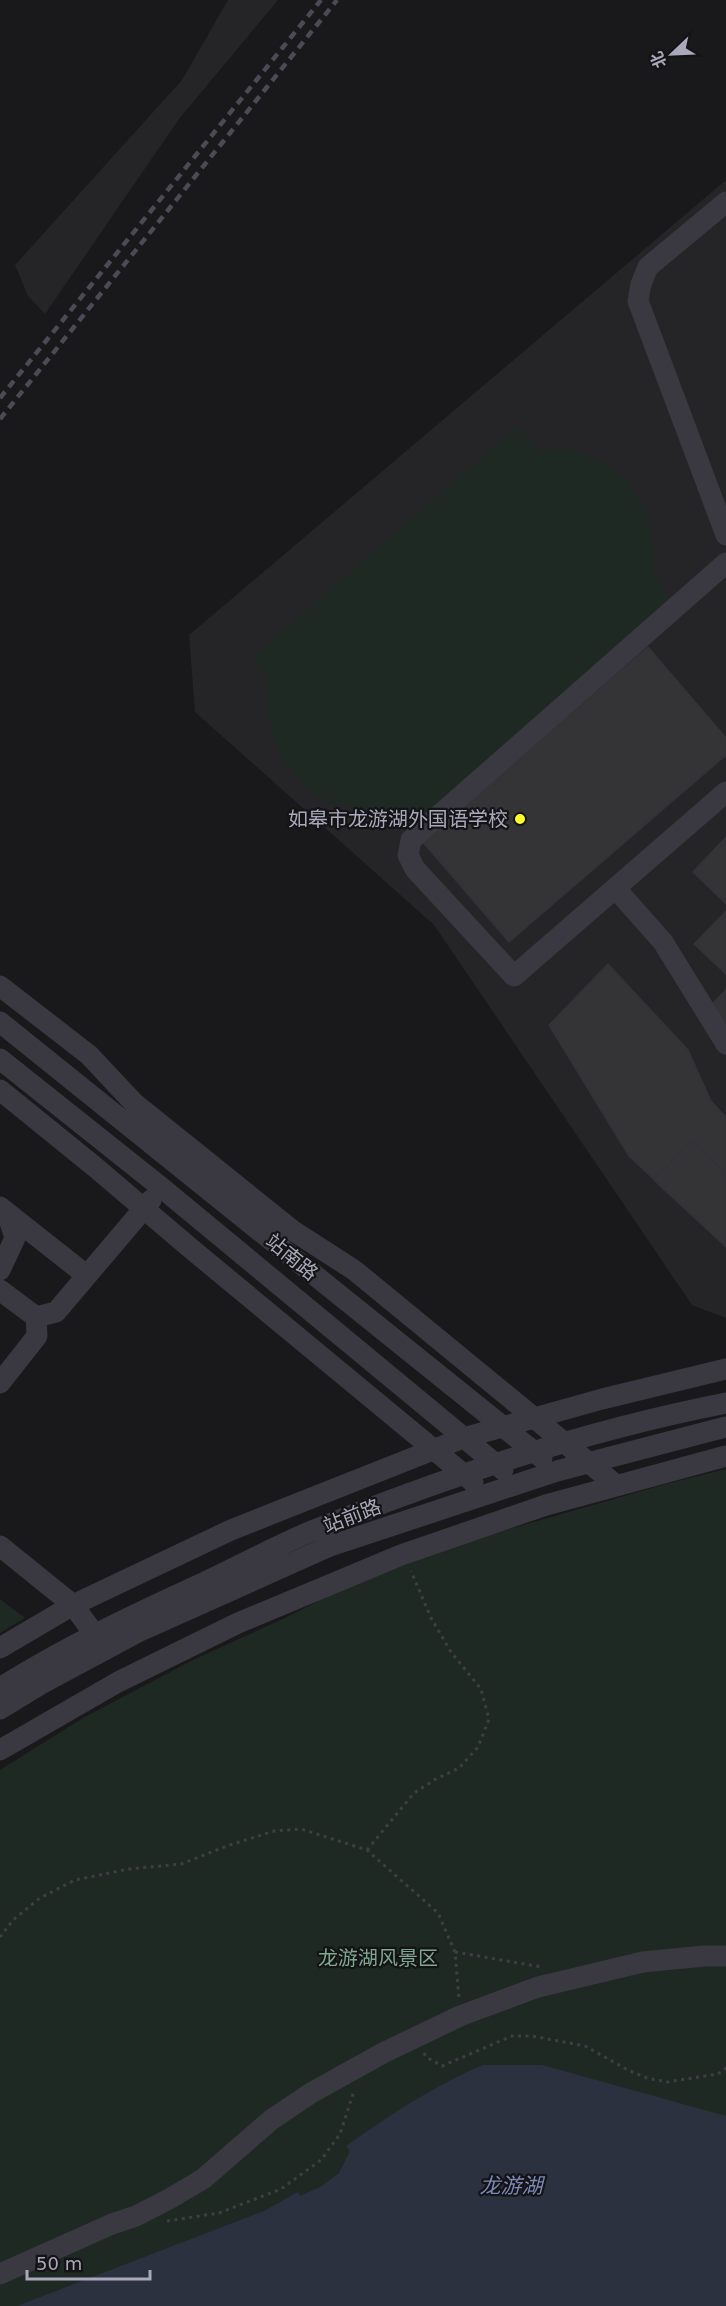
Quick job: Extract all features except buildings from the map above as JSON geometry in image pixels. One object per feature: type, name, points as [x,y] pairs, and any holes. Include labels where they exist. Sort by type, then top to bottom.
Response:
[{"type":"street","points":[[726,202],[648,267],[641,284],[638,301],[726,535]]},
{"type":"street","points":[[726,563],[411,840],[408,855],[415,869],[514,976],[726,792]]},
{"type":"street","points":[[616,889],[663,942],[726,1044]]},
{"type":"street","points":[[0,986],[88,1055],[134,1103],[292,1230],[354,1270],[615,1485]]},
{"type":"street","name":"站南路","points":[[0,1022],[584,1494]]},
{"type":"street","name":"站南路","points":[[0,1059],[162,1188],[546,1505]]},
{"type":"street","points":[[0,1090],[514,1515]]},
{"type":"street","points":[[36,1317],[56,1312],[162,1188]]},
{"type":"street","points":[[3,1210],[86,1275]]},
{"type":"street","points":[[0,1270],[15,1238],[3,1210]]},
{"type":"street","points":[[0,1290],[36,1317]]},
{"type":"street","points":[[0,1383],[37,1336],[36,1317]]},
{"type":"street","points":[[0,1648],[73,1605],[231,1530],[463,1438],[602,1399],[726,1369]]},
{"type":"street","name":"站前路","points":[[0,1688],[95,1635],[305,1534],[495,1464],[566,1443],[726,1403]]},
{"type":"street","name":"站前路","points":[[0,1709],[41,1684],[138,1632],[330,1546],[557,1470],[726,1427]]},
{"type":"street","points":[[0,1750],[118,1682],[238,1623],[401,1555],[546,1505],[726,1456]]},
{"type":"street","points":[[0,1546],[73,1605],[95,1635]]},
{"type":"street","points":[[0,2274],[112,2224],[136,2216],[203,2179],[272,2120],[311,2093],[363,2064],[460,2016],[538,1987],[643,1962],[726,1956]]},
{"type":"path","points":[[367,1850],[414,1793],[459,1768],[478,1747],[489,1719],[481,1689],[451,1652],[432,1618],[407,1562],[401,1555]]},
{"type":"path","points":[[0,1937],[14,1920],[40,1898],[75,1880],[129,1869],[181,1864],[227,1846],[273,1832],[301,1829],[367,1850],[438,1913],[455,1952],[460,2016]]},
{"type":"path","points":[[455,1952],[546,1967]]},
{"type":"path","points":[[419,2036],[426,2057],[442,2066],[512,2036],[532,2036],[585,2046],[628,2070],[647,2078],[667,2082],[717,2074],[726,2068]]},
{"type":"path","points":[[136,2216],[171,2221],[219,2213],[281,2189],[321,2160],[340,2134],[363,2064]]},
{"type":"shaded area","points":[[228,0],[278,0],[179,119],[45,314],[28,296],[15,265],[182,80]]},
{"type":"shaded area","name":"如皋市龙游湖外国语学校","points":[[726,180],[726,1318],[692,1305],[434,925],[195,712],[189,635]]},
{"type":"green space","points":[[518,426],[539,451],[569,449],[598,459],[628,482],[648,514],[654,546],[654,574],[672,601],[404,836],[385,814],[327,802],[304,784],[283,760],[273,737],[267,705],[267,679],[252,658]]},
{"type":"green space","name":"龙游湖风景区","points":[[726,1469],[726,2306],[0,2306],[0,1770],[83,1718],[193,1660],[287,1617],[382,1569],[433,1551]]},
{"type":"green space","points":[[0,1599],[25,1618],[0,1633]]},
{"type":"water","name":"龙游湖","points":[[483,2065],[542,2065],[726,2116],[726,2306],[17,2306],[264,2211],[298,2192],[300,2196],[322,2186],[339,2173],[350,2151],[346,2146],[412,2102]]},
{"type":"railway","points":[[0,398],[321,0]]},
{"type":"railway","points":[[0,419],[337,0]]},
{"type":"place","name":"如皋市龙游湖外国语学校","points":[[520,819]]}]
